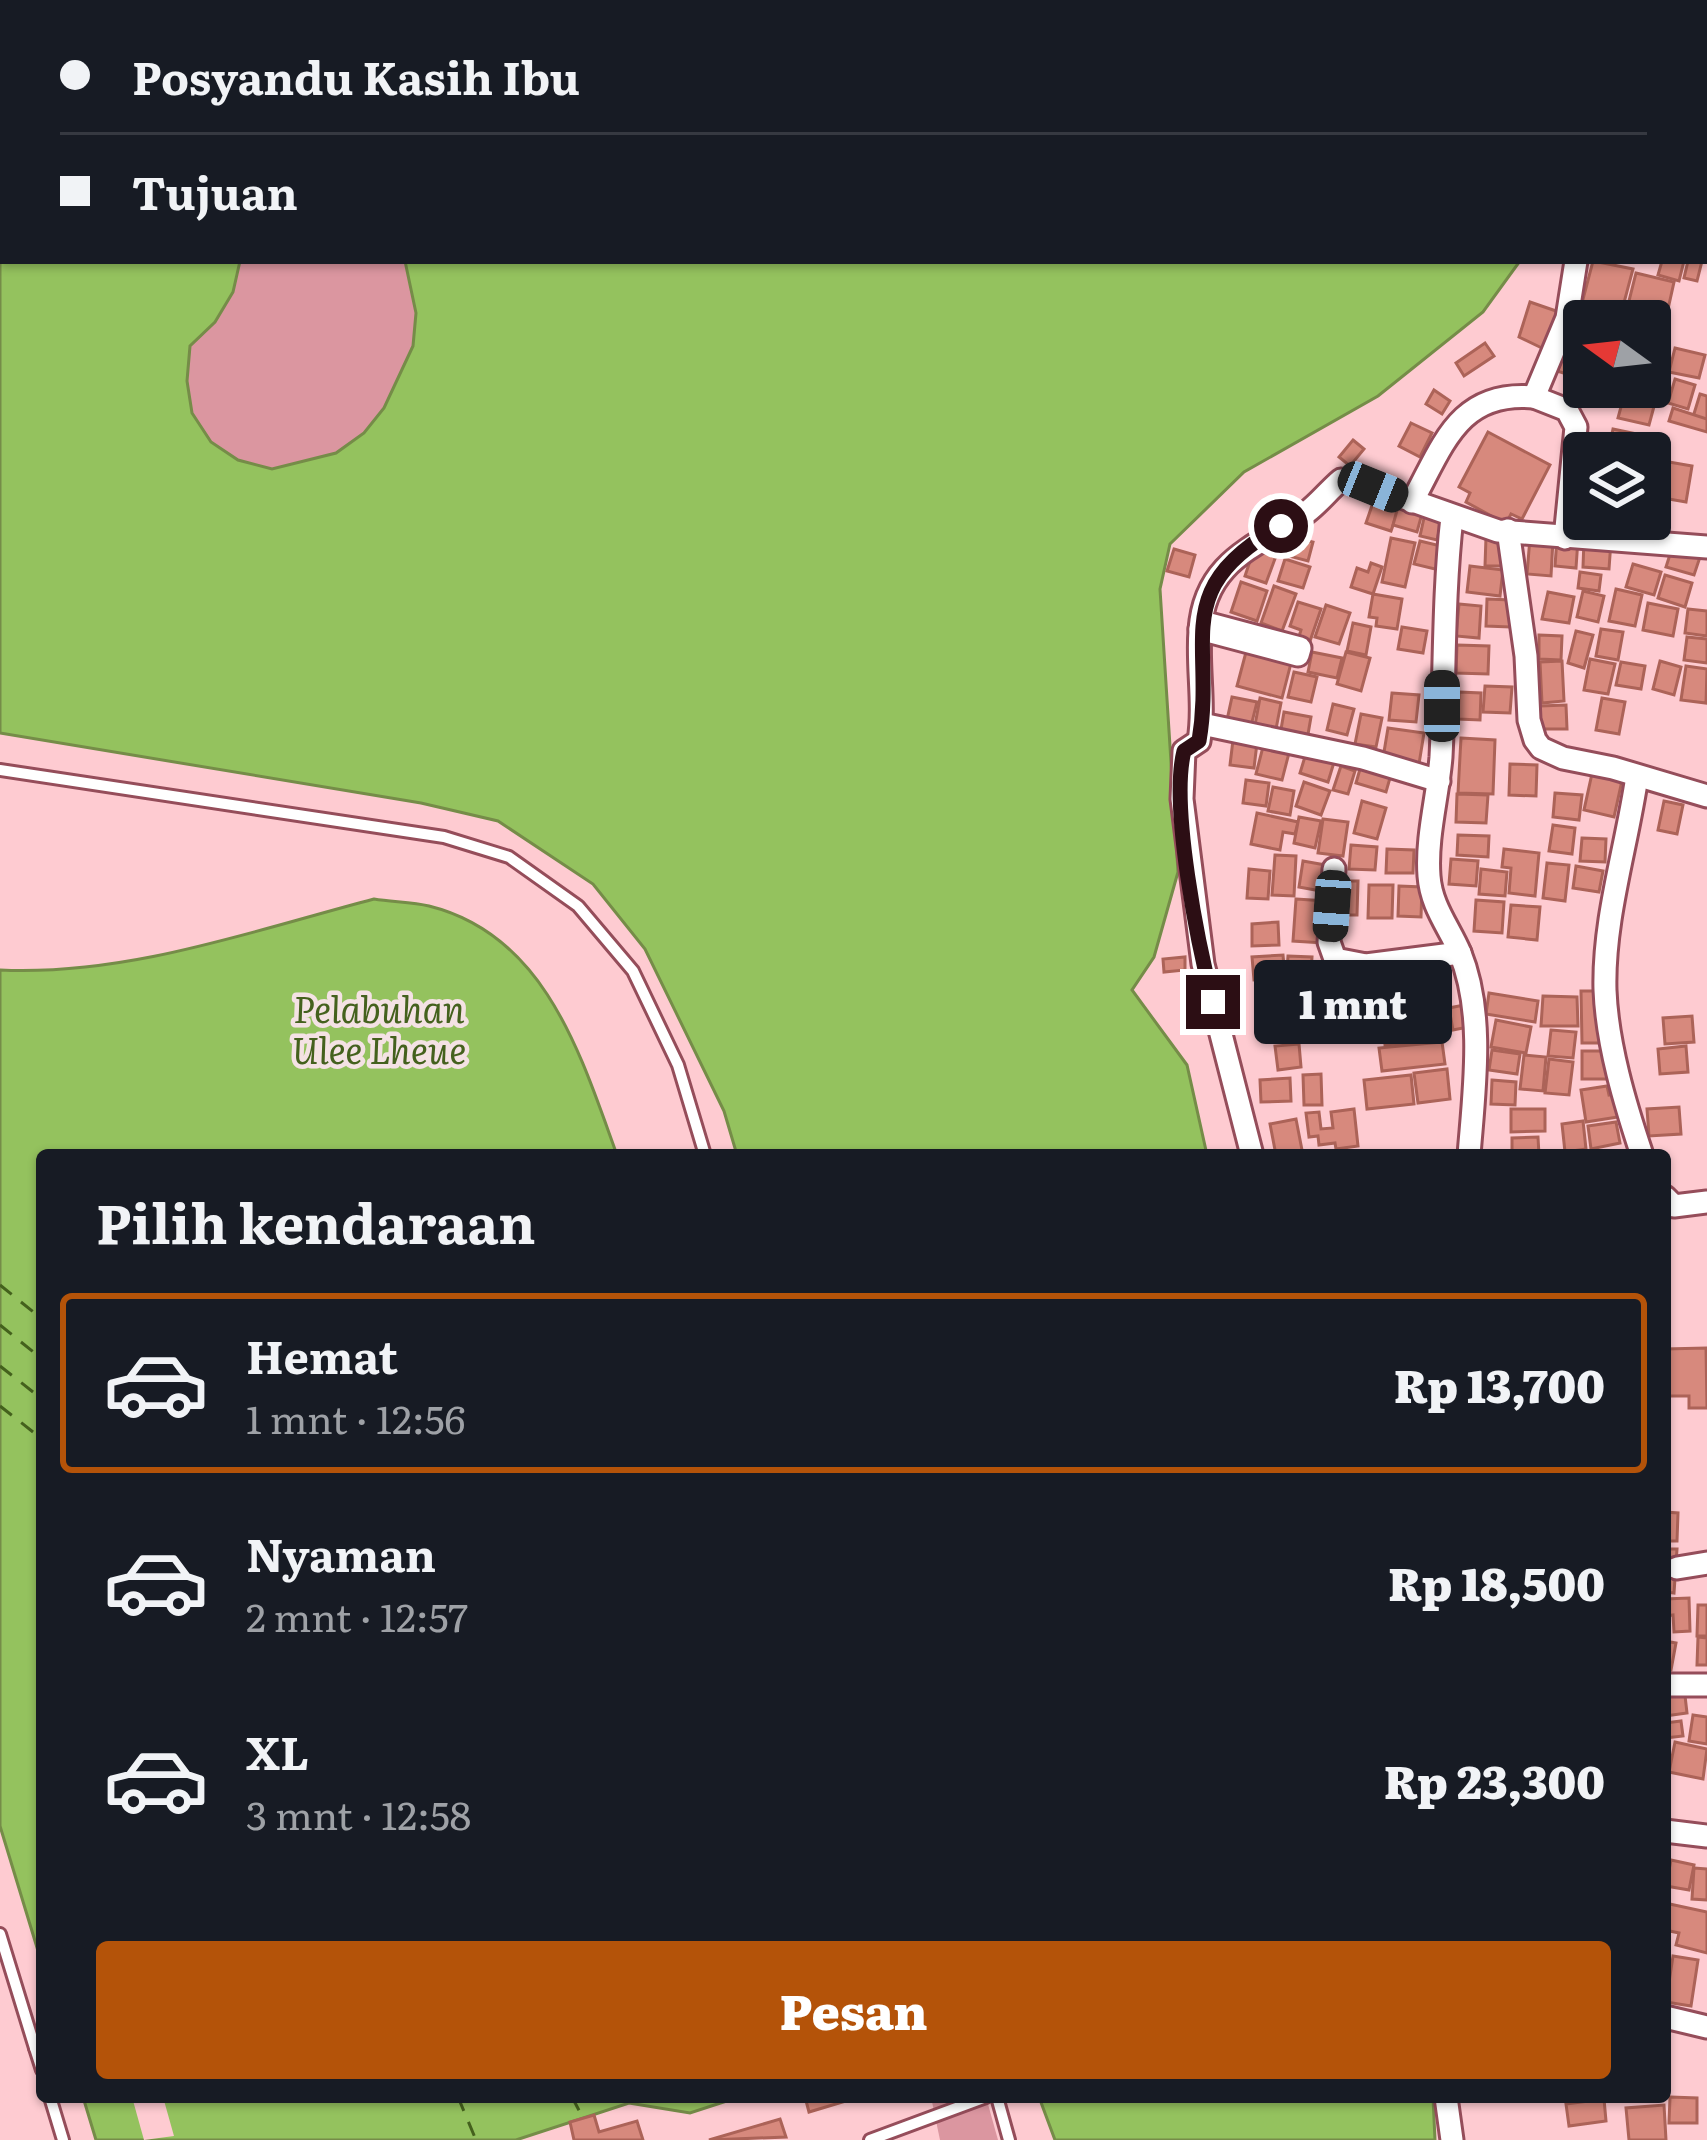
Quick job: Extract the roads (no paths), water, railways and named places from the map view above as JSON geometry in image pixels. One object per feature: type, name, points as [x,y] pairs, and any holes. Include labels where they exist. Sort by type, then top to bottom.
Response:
[{"type":"street","points":[[1534,397],[1567,318],[1576,264]]},
{"type":"street","points":[[1412,502],[1464,414],[1493,399],[1534,397],[1567,410],[1574,418],[1573,432]]},
{"type":"street","points":[[1250,1149],[1203,964],[1189,873],[1182,762],[1187,748],[1199,741],[1202,724],[1200,629],[1210,592],[1241,550],[1306,513],[1341,480],[1498,532],[1563,538]]},
{"type":"street","points":[[1452,517],[1429,879],[1443,924],[1460,953],[1474,1034],[1469,1149]]},
{"type":"street","points":[[1508,530],[1535,740],[1563,758],[1707,796]]},
{"type":"street","points":[[1646,540],[1707,547]]},
{"type":"street","points":[[1202,724],[1364,758],[1438,781]]},
{"type":"street","points":[[1637,776],[1606,959],[1605,992],[1640,1149]]},
{"type":"street","points":[[1334,869],[1329,942],[1335,959],[1366,964],[1460,953]]},
{"type":"street","points":[[1671,1207],[1707,1202]]},
{"type":"street","points":[[1677,1568],[1707,1563]]},
{"type":"street","points":[[1671,1685],[1707,1685]]},
{"type":"street","points":[[1671,1832],[1707,1836]]},
{"type":"street","points":[[1671,2018],[1707,2027]]},
{"type":"street","points":[[1447,2103],[1452,2140]]},
{"type":"lane","points":[[0,770],[444,837],[509,857],[578,906],[633,971],[678,1065],[703,1149]]},
{"type":"lane","points":[[0,1934],[36,2038]]},
{"type":"lane","points":[[52,2103],[63,2140]]},
{"type":"lane","points":[[870,2140],[970,2103]]},
{"type":"lane","points":[[999,2103],[1009,2140]]},
{"type":"water","points":[[0,264],[239,264],[233,292],[215,322],[190,346],[187,381],[192,413],[211,442],[238,460],[272,469],[336,453],[364,433],[384,408],[413,346],[416,313],[406,264],[1518,264],[1483,312],[1378,396],[1244,472],[1170,544],[1160,589],[1178,872],[1154,957],[1132,990],[1187,1065],[1206,1149],[735,1149],[724,1111],[645,949],[593,884],[498,821],[421,803],[0,733]]},
{"type":"water","name":"Pelabuhan Ulee Lheue","points":[[374,899],[429,906],[469,921],[503,943],[553,1004],[573,1040],[615,1149],[36,1149],[36,1944],[0,1826],[0,970],[95,966],[236,937]]},
{"type":"water","points":[[85,2103],[629,2103],[516,2140],[96,2140]]},
{"type":"water","points":[[629,2103],[721,2103],[690,2113]]},
{"type":"water","points":[[1041,2103],[1433,2103],[1435,2140],[1055,2140]]}]
